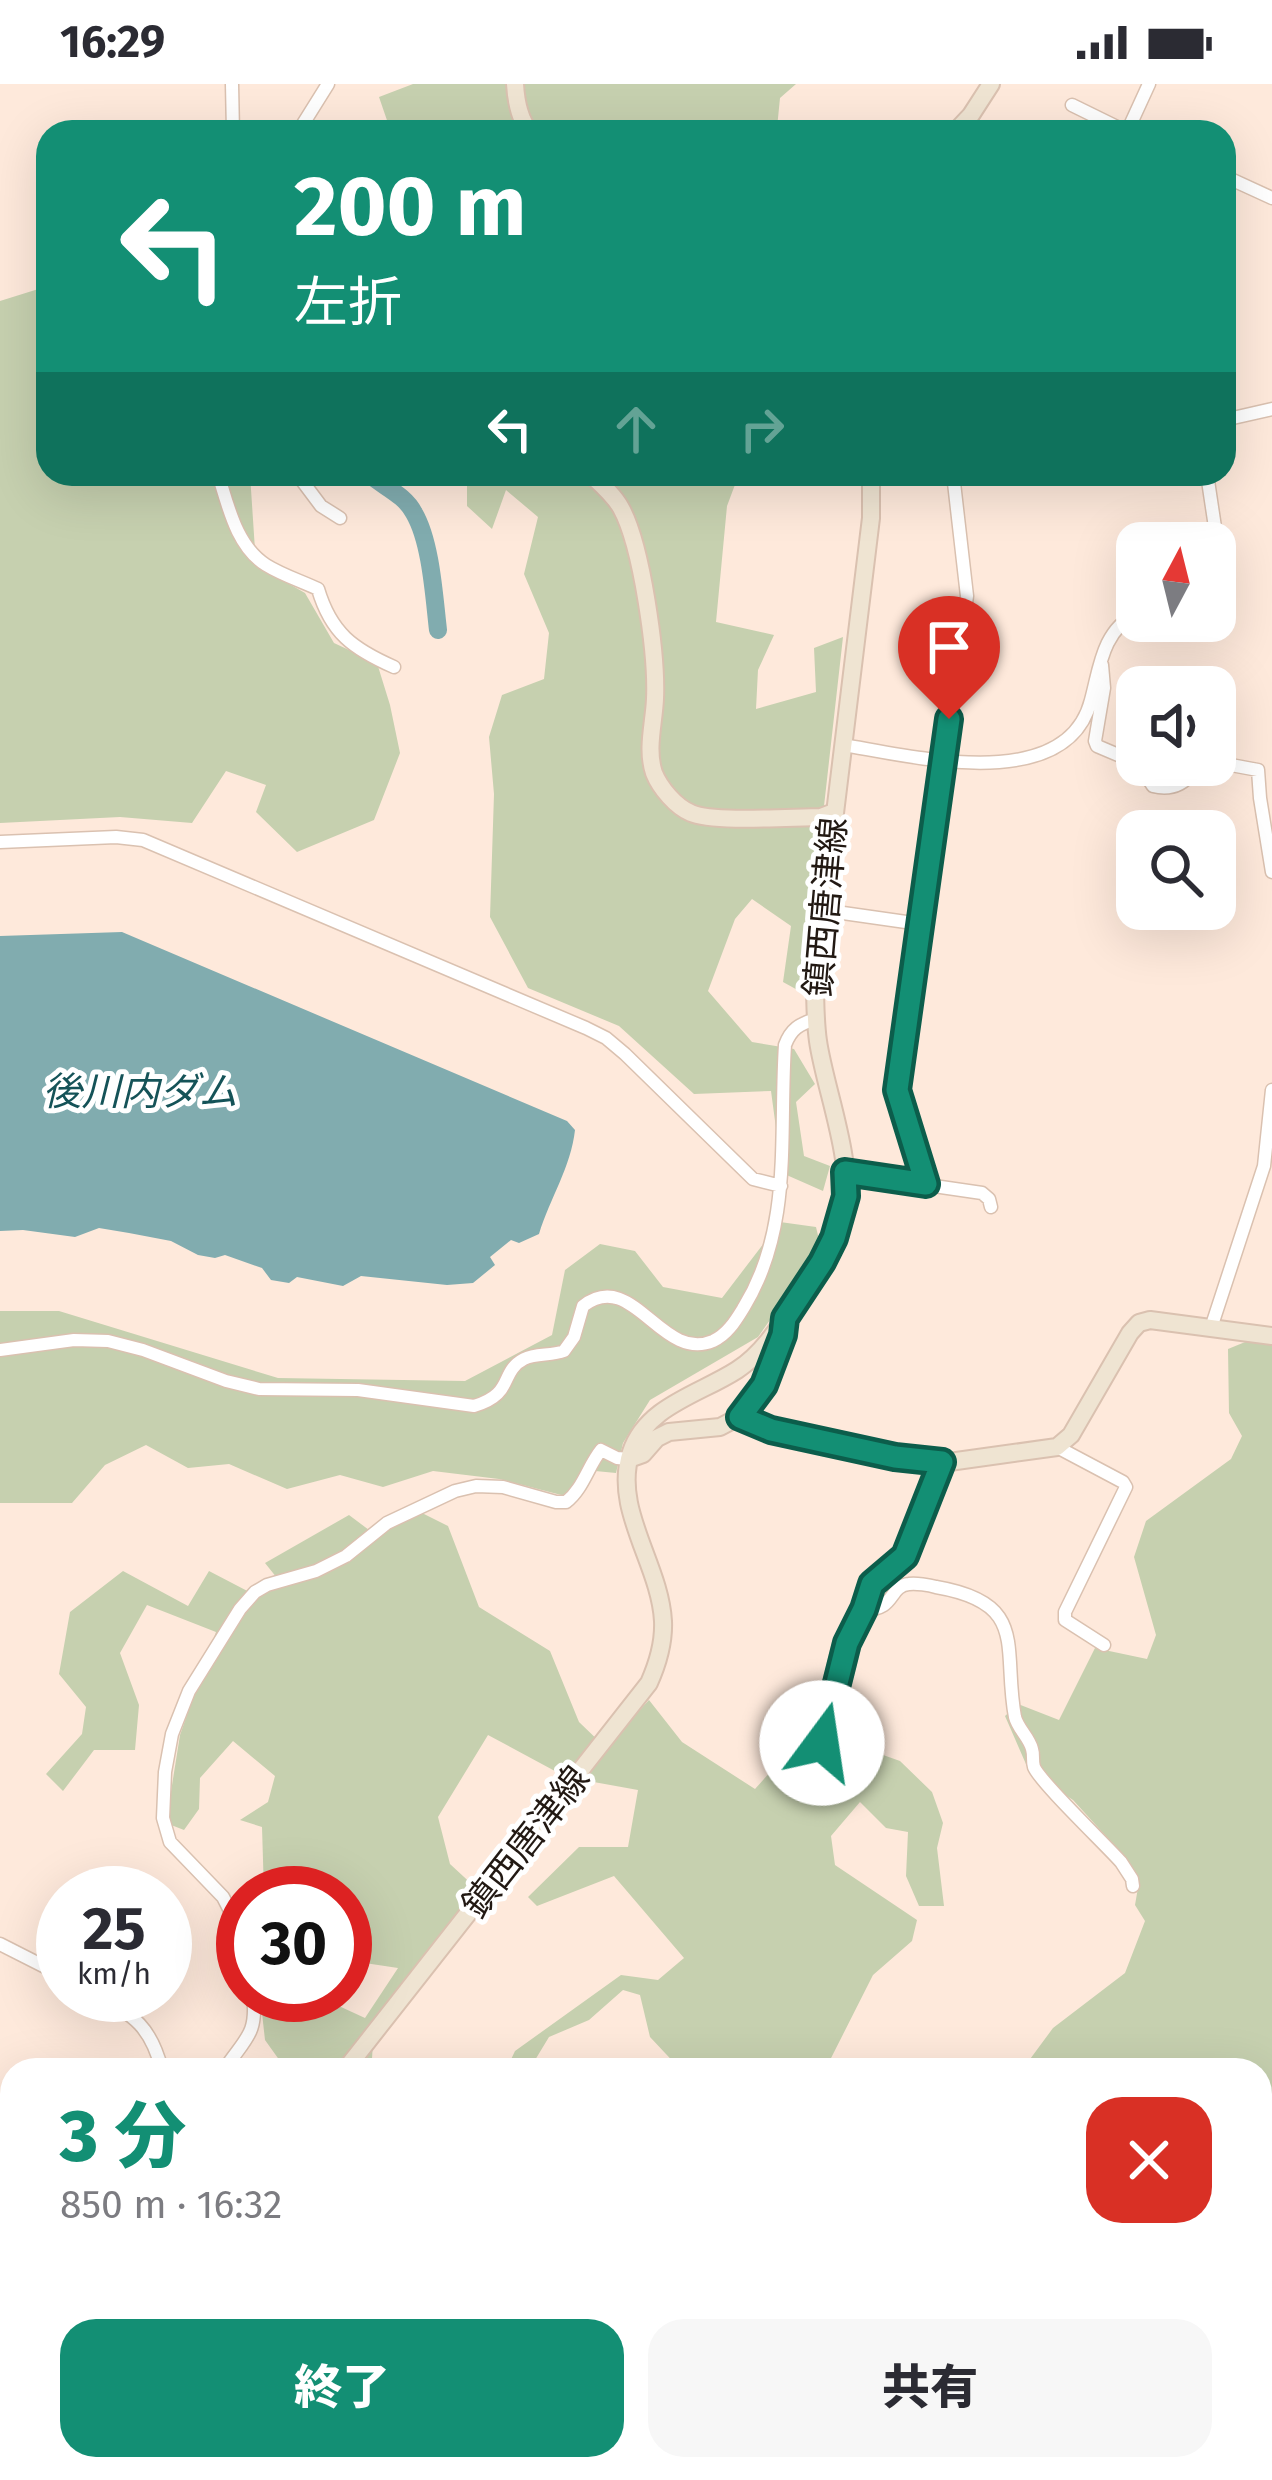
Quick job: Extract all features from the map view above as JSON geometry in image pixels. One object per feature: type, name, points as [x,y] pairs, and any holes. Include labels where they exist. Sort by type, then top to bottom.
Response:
[{"type":"main road","points":[[515,84],[523,120]]},
{"type":"main road","points":[[966,120],[991,84]]},
{"type":"main road","points":[[602,486],[619,502],[632,531],[649,618],[656,694],[650,754],[655,776],[670,798],[691,813],[712,817],[821,817],[835,812]]},
{"type":"main road","name":"鎮西唐津線","points":[[354,2058],[649,1683],[662,1644],[663,1622],[629,1503],[626,1477],[633,1445],[665,1408],[722,1381],[765,1347],[834,1238],[846,1196],[845,1172],[818,1042],[815,976],[871,518],[871,486]]},
{"type":"main road","points":[[629,1459],[643,1454],[656,1438],[669,1432],[720,1427],[740,1417],[764,1385],[785,1318]]},
{"type":"main road","points":[[740,1417],[771,1430],[895,1457],[942,1462],[1057,1447],[1071,1435],[1139,1323],[1150,1320],[1272,1336]]},
{"type":"street","points":[[232,84],[233,120]]},
{"type":"street","points":[[306,120],[328,84]]},
{"type":"street","points":[[1132,120],[1149,84]]},
{"type":"street","points":[[1072,105],[1103,120]]},
{"type":"street","points":[[1236,182],[1272,198]]},
{"type":"street","points":[[1236,417],[1272,409]]},
{"type":"street","points":[[222,486],[247,547],[264,564],[318,589],[340,634],[361,652],[394,667]]},
{"type":"street","points":[[306,486],[335,516]]},
{"type":"street","points":[[926,1184],[897,1090],[967,596],[954,486]]},
{"type":"street","points":[[1209,486],[1214,522]]},
{"type":"street","points":[[843,745],[980,764],[1056,748],[1087,713],[1100,659],[1116,631]]},
{"type":"street","points":[[1100,659],[1105,688],[1095,740],[1097,746],[1116,754]]},
{"type":"street","points":[[1236,766],[1258,770],[1272,872]]},
{"type":"street","points":[[0,842],[143,840],[606,1038],[753,1179],[781,1186]]},
{"type":"street","points":[[829,911],[920,924]]},
{"type":"street","points":[[0,1350],[74,1340],[108,1341],[259,1389],[358,1390],[475,1406],[492,1401],[523,1360],[553,1355],[570,1346],[583,1306],[600,1297],[630,1303],[685,1342],[710,1342],[734,1323],[756,1287],[770,1250],[781,1186],[785,1045],[790,1032],[816,1019]]},
{"type":"street","points":[[1211,1328],[1264,1166],[1272,1090]]},
{"type":"street","points":[[845,1172],[982,1193],[991,1207]]},
{"type":"street","points":[[1057,1447],[1126,1487],[1065,1612],[1065,1620],[1104,1645]]},
{"type":"street","points":[[216,1890],[170,1842],[163,1818],[165,1772],[172,1735],[189,1691],[255,1592],[346,1556],[386,1523],[454,1491],[503,1487],[566,1502],[602,1450],[629,1459]]},
{"type":"street","points":[[822,1743],[847,1643],[872,1584],[905,1556],[942,1462]]},
{"type":"street","points":[[864,1609],[876,1610],[908,1583],[940,1587],[982,1602],[1005,1622],[1016,1722],[1032,1746],[1035,1770],[1121,1862],[1133,1886]]},
{"type":"street","points":[[0,1944],[36,1960]]},
{"type":"street","points":[[139,2022],[160,2058]]},
{"type":"street","points":[[233,2058],[255,2022]]},
{"type":"green space","points":[[413,84],[796,84],[780,98],[778,120],[387,120],[379,97]]},
{"type":"green space","points":[[36,290],[36,486],[251,486],[256,565],[305,593],[334,643],[377,663],[400,753],[374,820],[297,852],[256,812],[266,785],[226,771],[192,823],[120,817],[0,823],[0,301]]},
{"type":"green space","points":[[467,486],[734,486],[727,506],[716,622],[774,635],[758,670],[756,709],[816,692],[814,648],[843,637],[803,993],[783,982],[791,926],[752,899],[735,919],[708,991],[752,1042],[794,1049],[815,1084],[796,1102],[804,1156],[830,1166],[823,1191],[782,1173],[771,1091],[694,1094],[619,1026],[528,988],[490,917],[494,794],[489,737],[502,695],[544,679],[549,633],[524,574],[538,517],[506,490],[492,529],[467,506]]},
{"type":"green space","points":[[780,1222],[816,1227],[821,1248],[758,1337],[650,1400],[623,1443],[616,1473],[585,1470],[569,1497],[499,1479],[433,1471],[383,1487],[340,1475],[287,1489],[229,1464],[188,1468],[146,1445],[105,1465],[72,1503],[0,1503],[0,1311],[59,1311],[278,1378],[465,1381],[552,1335],[565,1270],[600,1244],[635,1251],[663,1287],[722,1298]]},
{"type":"green space","points":[[1272,1331],[1272,2058],[1031,2058],[1053,2028],[1125,1973],[1145,1921],[1135,1905],[1139,1882],[1125,1857],[1073,1800],[1029,1771],[1005,1716],[1018,1704],[1059,1720],[1095,1648],[1147,1659],[1156,1635],[1134,1557],[1146,1521],[1231,1459],[1242,1436],[1229,1413],[1228,1349]]},
{"type":"green space","points":[[420,1512],[448,1526],[479,1607],[550,1651],[579,1722],[605,1747],[649,1700],[682,1742],[755,1789],[789,1751],[841,1740],[900,1761],[932,1792],[943,1823],[937,1848],[944,1906],[919,1906],[906,1876],[908,1832],[886,1828],[860,1802],[831,1836],[835,1865],[917,1920],[912,1941],[873,1975],[831,2058],[670,2058],[650,2037],[640,1995],[623,1990],[589,2020],[549,2037],[536,2058],[512,2058],[621,1975],[658,1980],[684,1958],[614,1876],[537,1906],[528,1897],[579,1847],[628,1847],[638,1790],[566,1777],[488,1735],[438,1817],[450,1864],[477,1889],[374,2024],[372,2058],[278,2058],[265,2040],[263,2022],[372,2022],[372,2007],[398,1968],[372,1964],[372,1866],[263,1866],[262,1827],[240,1820],[268,1802],[275,1776],[233,1741],[200,1778],[199,1809],[184,1830],[166,1823],[180,1735],[216,1632],[147,1605],[120,1653],[139,1705],[135,1750],[94,1750],[63,1791],[46,1774],[82,1734],[86,1707],[59,1674],[70,1612],[123,1571],[188,1606],[209,1571],[259,1597],[281,1583],[265,1563],[349,1515],[377,1536]]},
{"type":"water","name":"後川内ダム","points":[[122,932],[567,1121],[575,1130],[573,1144],[539,1234],[519,1243],[511,1240],[490,1257],[495,1265],[473,1283],[447,1285],[361,1276],[343,1286],[297,1277],[289,1283],[271,1280],[262,1268],[225,1255],[198,1255],[171,1241],[99,1228],[75,1237],[0,1231],[0,936]]},
{"type":"waterway","points":[[385,486],[405,501],[420,525],[438,630]]},
{"type":"route","points":[[822,1743],[847,1643],[872,1584],[905,1556],[942,1462],[895,1457],[771,1430],[740,1417],[764,1385],[785,1318],[834,1238],[846,1196],[845,1172],[926,1184],[897,1090],[949,719]]}]
